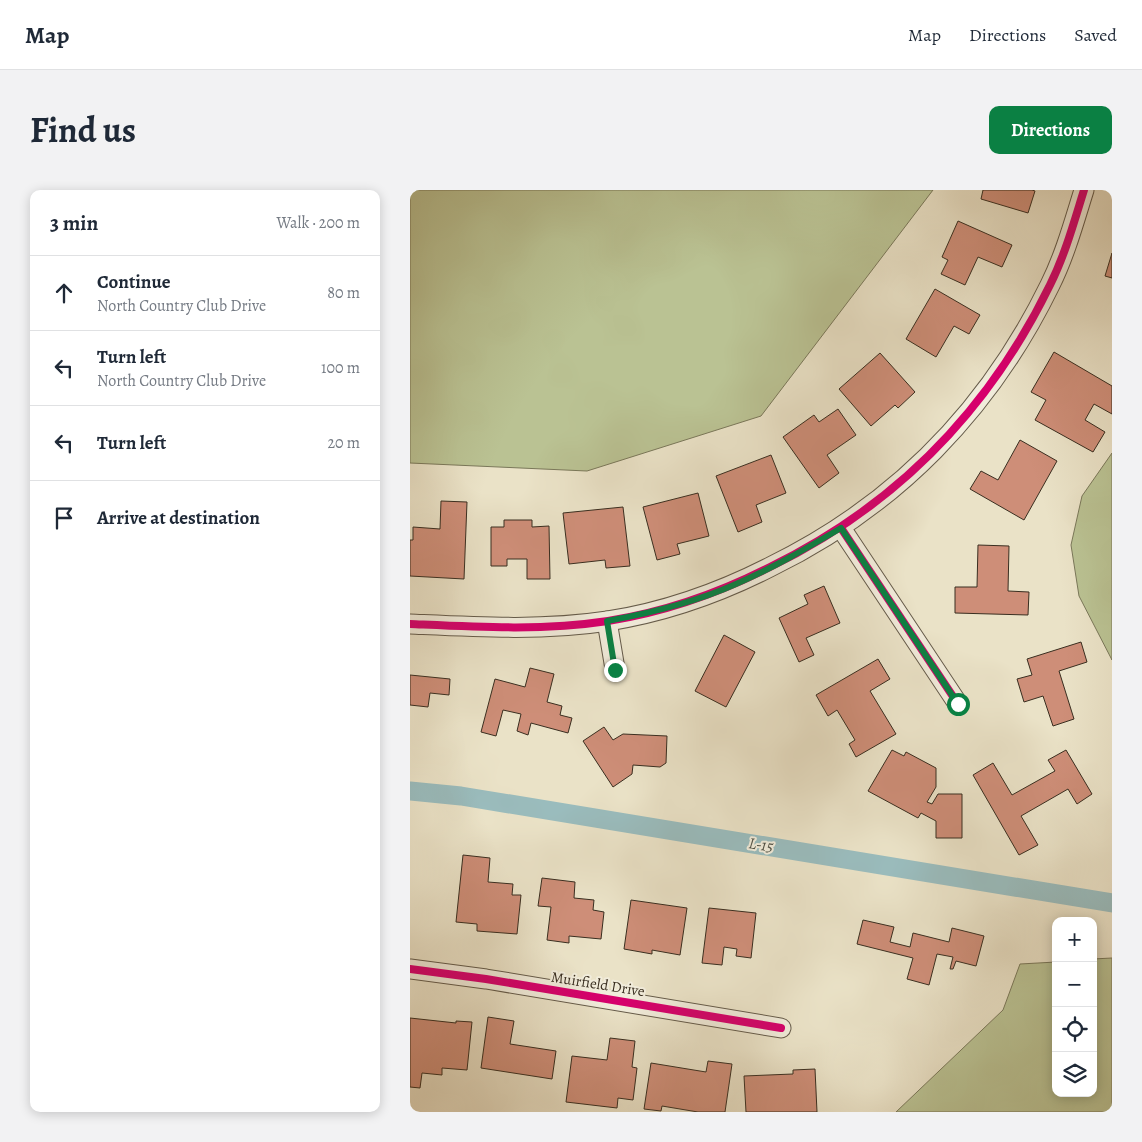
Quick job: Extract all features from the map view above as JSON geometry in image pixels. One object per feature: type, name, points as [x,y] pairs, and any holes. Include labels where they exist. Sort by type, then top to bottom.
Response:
[{"type":"street","points":[[410,624],[512,628],[562,626],[607,621],[641,614],[735,585],[798,554],[841,528],[876,503],[914,471],[981,399],[1009,359],[1051,283],[1070,238],[1084,190]]},
{"type":"street","points":[[841,528],[958,704]]},
{"type":"street","points":[[607,621],[615,670]]},
{"type":"street","name":"Muirfield Drive","points":[[410,969],[486,979],[781,1028]]},
{"type":"green space","points":[[410,190],[933,190],[761,416],[587,471],[410,463]]},
{"type":"green space","points":[[1112,453],[1112,660],[1079,596],[1071,545],[1082,496]]},
{"type":"green space","points":[[1112,958],[1112,1112],[896,1112],[1003,1010],[1020,964],[1052,962],[1052,1097],[1097,1097],[1097,959]]},
{"type":"building","points":[[983,190],[1035,191],[1028,213],[981,199]]},
{"type":"building","points":[[958,221],[1012,245],[1002,267],[978,257],[965,285],[941,274],[948,260],[942,257]]},
{"type":"building","points":[[1112,253],[1112,278],[1105,276]]},
{"type":"building","points":[[935,289],[980,315],[969,334],[954,326],[936,357],[906,339]]},
{"type":"building","points":[[1054,352],[1112,386],[1112,414],[1094,404],[1085,420],[1105,432],[1093,452],[1035,420],[1046,400],[1031,392]]},
{"type":"building","points":[[880,353],[915,392],[898,408],[895,405],[871,426],[839,389]]},
{"type":"building","points":[[838,409],[856,435],[827,455],[839,473],[819,488],[783,437],[814,415],[819,422]]},
{"type":"building","points":[[1020,440],[1057,461],[1024,520],[970,489],[981,471],[998,480]]},
{"type":"building","points":[[771,455],[786,493],[756,505],[762,522],[738,532],[716,476]]},
{"type":"building","points":[[698,493],[709,536],[677,544],[680,554],[657,560],[643,507]]},
{"type":"building","points":[[441,501],[467,502],[464,579],[410,576],[410,540],[413,540],[413,527],[440,529]]},
{"type":"building","points":[[623,507],[630,566],[606,568],[605,560],[569,564],[563,513]]},
{"type":"building","points":[[504,520],[532,520],[532,527],[549,526],[550,579],[527,579],[527,559],[507,559],[507,566],[491,566],[491,527],[504,527]]},
{"type":"building","points":[[978,545],[1009,546],[1008,591],[1029,592],[1028,615],[955,613],[955,587],[977,587]]},
{"type":"building","points":[[824,586],[840,623],[806,638],[814,655],[799,662],[779,618],[808,604],[804,595]]},
{"type":"building","points":[[724,635],[755,652],[726,707],[695,691]]},
{"type":"building","points":[[1081,642],[1087,662],[1059,671],[1074,719],[1053,726],[1043,696],[1024,702],[1017,679],[1032,675],[1027,659]]},
{"type":"building","points":[[878,659],[890,679],[870,691],[896,734],[856,757],[849,744],[855,740],[837,710],[828,716],[816,695]]},
{"type":"building","points":[[530,668],[554,674],[547,702],[562,706],[560,715],[572,718],[568,733],[531,723],[528,735],[517,731],[521,714],[503,710],[496,736],[481,732],[495,679],[525,687]]},
{"type":"building","points":[[410,675],[450,679],[449,695],[430,693],[428,707],[410,705]]},
{"type":"building","points":[[604,727],[613,740],[623,734],[667,736],[666,763],[660,767],[633,765],[632,774],[613,787],[583,741]]},
{"type":"building","points":[[892,750],[904,756],[906,752],[936,768],[936,787],[927,802],[932,804],[938,794],[962,794],[962,838],[936,838],[936,821],[921,813],[918,818],[868,791]]},
{"type":"building","points":[[1066,750],[1092,794],[1077,804],[1068,789],[1021,816],[1038,845],[1019,855],[973,775],[993,763],[1012,795],[1055,771],[1048,760]]},
{"type":"building","points":[[463,855],[490,858],[488,882],[513,884],[512,895],[521,895],[517,934],[477,931],[477,924],[456,922]]},
{"type":"building","points":[[542,878],[575,882],[574,898],[594,900],[593,910],[604,912],[601,939],[569,936],[569,943],[547,940],[551,907],[538,906]]},
{"type":"building","points":[[631,900],[687,908],[680,955],[652,950],[652,954],[624,949]]},
{"type":"building","points":[[709,908],[756,913],[751,958],[736,956],[737,949],[724,947],[722,965],[702,963]]},
{"type":"building","points":[[863,920],[894,927],[890,942],[910,947],[913,933],[949,942],[952,928],[984,936],[976,966],[956,961],[953,969],[950,969],[953,957],[937,954],[929,985],[907,979],[913,958],[857,944]]},
{"type":"building","points":[[488,1017],[514,1021],[510,1044],[556,1051],[552,1079],[481,1068]]},
{"type":"building","points":[[410,1018],[456,1023],[456,1021],[472,1022],[467,1070],[442,1068],[442,1075],[422,1073],[420,1088],[410,1087]]},
{"type":"building","points":[[610,1038],[635,1041],[632,1067],[637,1068],[633,1100],[618,1098],[617,1108],[566,1102],[572,1056],[607,1060]]},
{"type":"building","points":[[708,1061],[732,1064],[725,1112],[698,1112],[662,1106],[661,1111],[644,1109],[651,1063],[706,1072]]},
{"type":"building","points":[[815,1069],[817,1112],[746,1112],[744,1076],[793,1074],[793,1070]]},
{"type":"waterway","name":"L-15","points":[[410,791],[461,796],[1112,903]]},
{"type":"cycle path","points":[[410,624],[484,627],[558,626],[608,621],[671,607],[731,585],[770,567],[858,515],[897,484],[934,450],[968,413],[998,373],[1026,331],[1050,285],[1069,238],[1084,190]]},
{"type":"cycle path","points":[[841,528],[958,704]]},
{"type":"cycle path","points":[[410,969],[486,979],[781,1028]]},
{"type":"route","points":[[615,670],[607,621],[688,601],[735,585],[798,554],[841,528],[958,704]]}]
